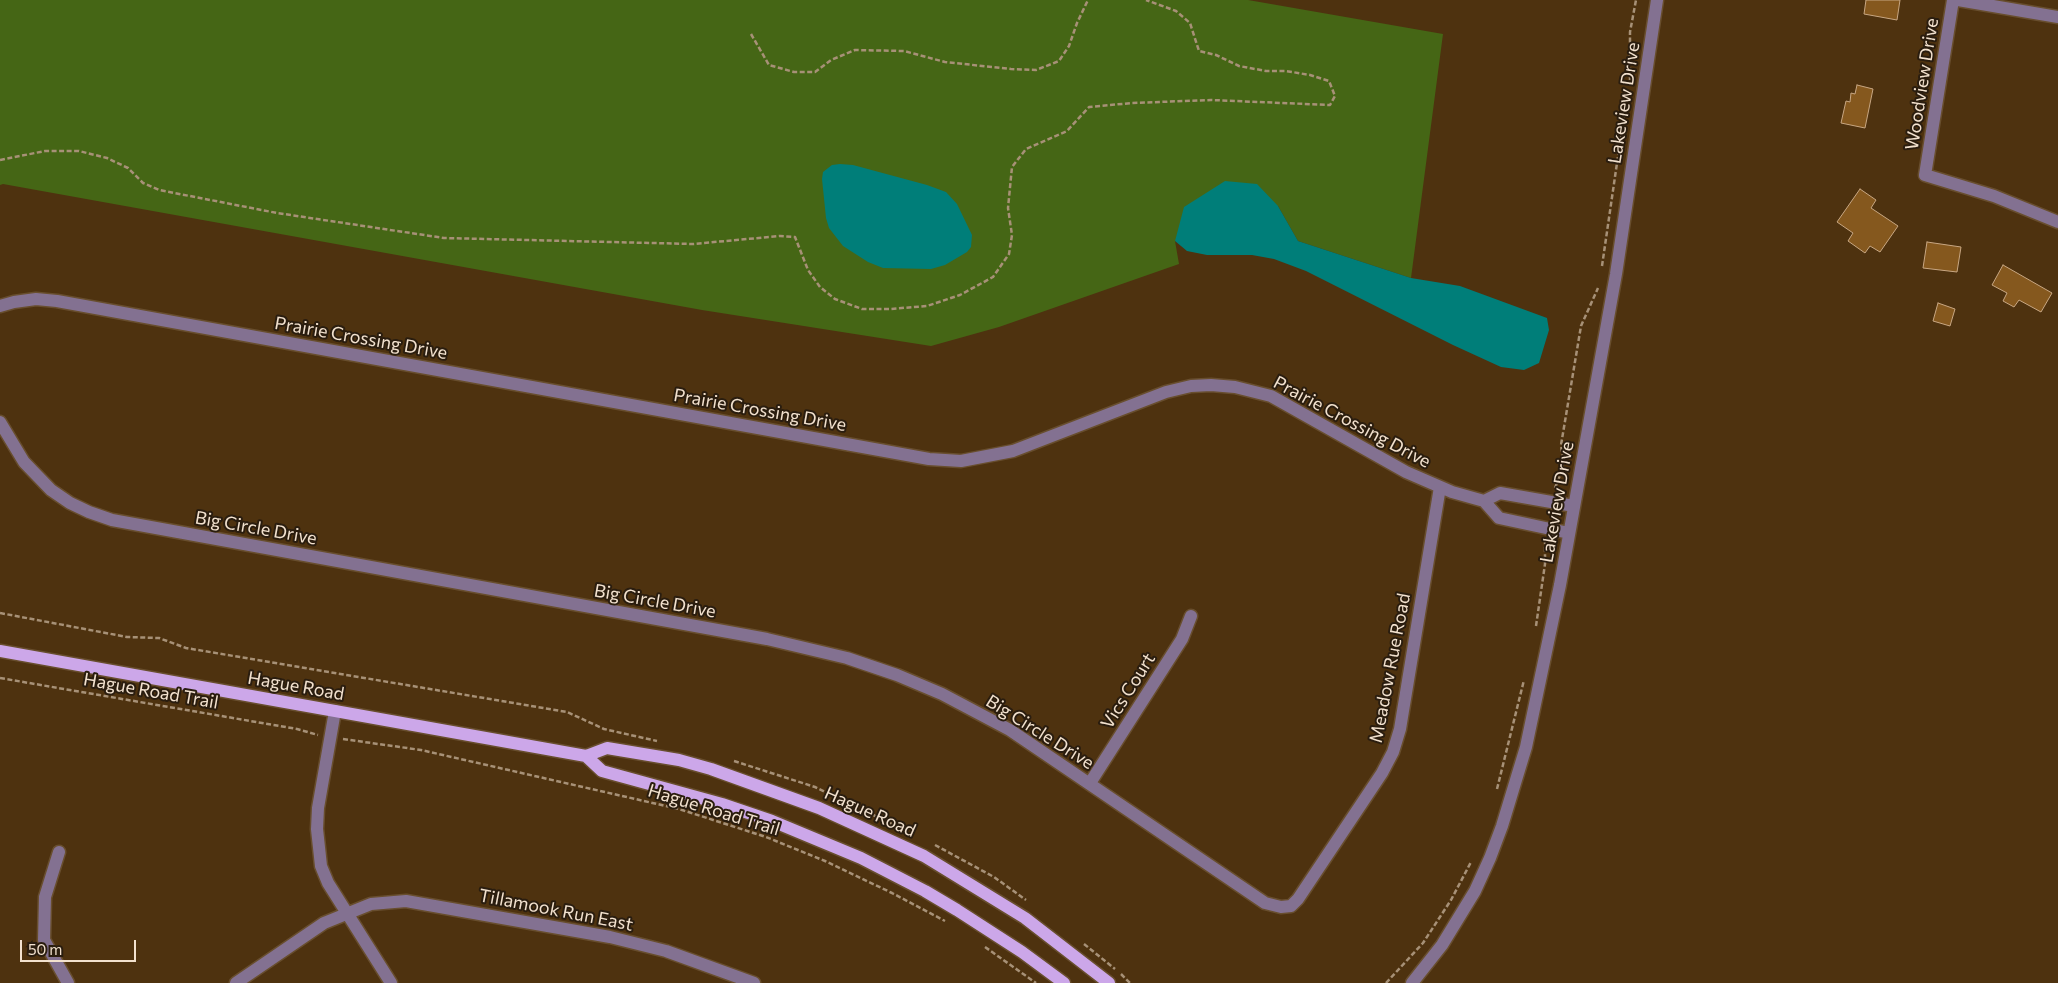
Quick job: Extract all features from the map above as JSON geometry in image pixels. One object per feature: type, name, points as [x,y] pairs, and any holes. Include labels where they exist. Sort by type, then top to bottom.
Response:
[{"type":"main road","name":"Hague Road","points":[[0,651],[586,756],[607,748],[679,760],[776,791],[852,821],[924,856],[967,880],[1025,918],[1109,983]]},
{"type":"main road","name":"Hague Road","points":[[586,756],[602,771],[722,804],[781,825],[861,858],[925,890],[1022,952],[1064,983]]},
{"type":"street","name":"Lakeview Drive","points":[[1412,983],[1442,945],[1460,917],[1490,858],[1502,826],[1526,747],[1574,506],[1616,274],[1657,0]]},
{"type":"street","name":"Woodview Drive","points":[[1953,0],[1925,175],[1994,196],[2058,222]]},
{"type":"street","points":[[1958,0],[2058,17]]},
{"type":"street","name":"Prairie Crossing Drive","points":[[0,306],[36,299],[57,301],[929,459],[961,460],[1013,451],[1166,392],[1191,386],[1235,387],[1271,396],[1377,457],[1440,487],[1484,501],[1499,518],[1569,532]]},
{"type":"street","name":"Big Circle Drive","points":[[0,422],[24,462],[51,490],[83,509],[112,520],[767,639],[847,658],[898,675],[942,694],[1010,730],[1265,903],[1280,907]]},
{"type":"street","name":"Meadow Rue Road","points":[[1280,907],[1291,906],[1298,899],[1382,773],[1393,752],[1400,729],[1440,487]]},
{"type":"street","points":[[1484,501],[1500,493],[1574,506]]},
{"type":"street","name":"Vics Court","points":[[1090,783],[1182,639],[1191,616]]},
{"type":"street","points":[[335,711],[318,808],[317,829],[321,866],[328,883],[346,914],[391,983]]},
{"type":"street","points":[[59,852],[45,897],[44,940],[68,983]]},
{"type":"street","name":"Tillamook Run East","points":[[236,983],[324,923],[371,904],[387,901],[422,902],[584,931],[635,943],[701,963],[754,983]]},
{"type":"path","points":[[751,34],[769,66],[794,72],[815,72],[831,60],[855,50],[904,51],[945,62],[1036,70],[1059,60],[1069,46],[1088,0]]},
{"type":"path","points":[[0,160],[45,151],[79,151],[108,158],[128,168],[143,183],[159,190],[278,213],[444,238],[693,244],[795,236],[808,270],[820,287],[835,299],[862,309],[927,306],[960,294],[993,277],[1009,254],[1012,235],[1008,208],[1012,167],[1026,149],[1066,131],[1089,107],[1132,103],[1211,100],[1330,105],[1335,96],[1329,81],[1310,75],[1286,71],[1266,71],[1238,66],[1216,55],[1199,51],[1190,23],[1176,11],[1146,0]]},
{"type":"path","name":"Hague Road Trail","points":[[0,678],[297,729]]},
{"type":"path","name":"Hague Road Trail","points":[[354,740],[420,750],[679,809],[766,837],[825,861],[946,921]]},
{"type":"path","points":[[978,942],[1036,983]]},
{"type":"green space","points":[[0,0],[1248,0],[1443,34],[1411,278],[1298,241],[1278,206],[1175,241],[1179,264],[999,327],[931,346],[702,310],[3,184],[0,185]]},
{"type":"water","points":[[832,165],[853,165],[946,192],[957,204],[972,235],[971,247],[967,252],[945,265],[931,269],[883,268],[868,262],[843,246],[829,228],[826,218],[823,172]]},
{"type":"water","points":[[1225,181],[1257,184],[1278,206],[1298,241],[1411,278],[1460,286],[1547,318],[1549,330],[1539,363],[1524,370],[1501,367],[1306,271],[1274,259],[1252,255],[1207,255],[1187,251],[1175,241],[1184,207]]},
{"type":"building","points":[[1866,0],[1900,0],[1897,20],[1864,14]]},
{"type":"building","points":[[1857,85],[1873,89],[1865,128],[1841,123],[1846,101],[1850,102],[1851,93],[1855,94]]},
{"type":"building","points":[[1860,189],[1876,200],[1871,208],[1898,226],[1880,252],[1870,246],[1865,253],[1848,241],[1853,233],[1837,222]]},
{"type":"building","points":[[1927,242],[1961,247],[1957,272],[1923,268]]},
{"type":"building","points":[[2003,265],[2052,293],[2041,312],[2019,300],[2014,307],[2003,301],[2007,293],[1992,285]]},
{"type":"building","points":[[1938,303],[1955,309],[1950,326],[1933,321]]}]
